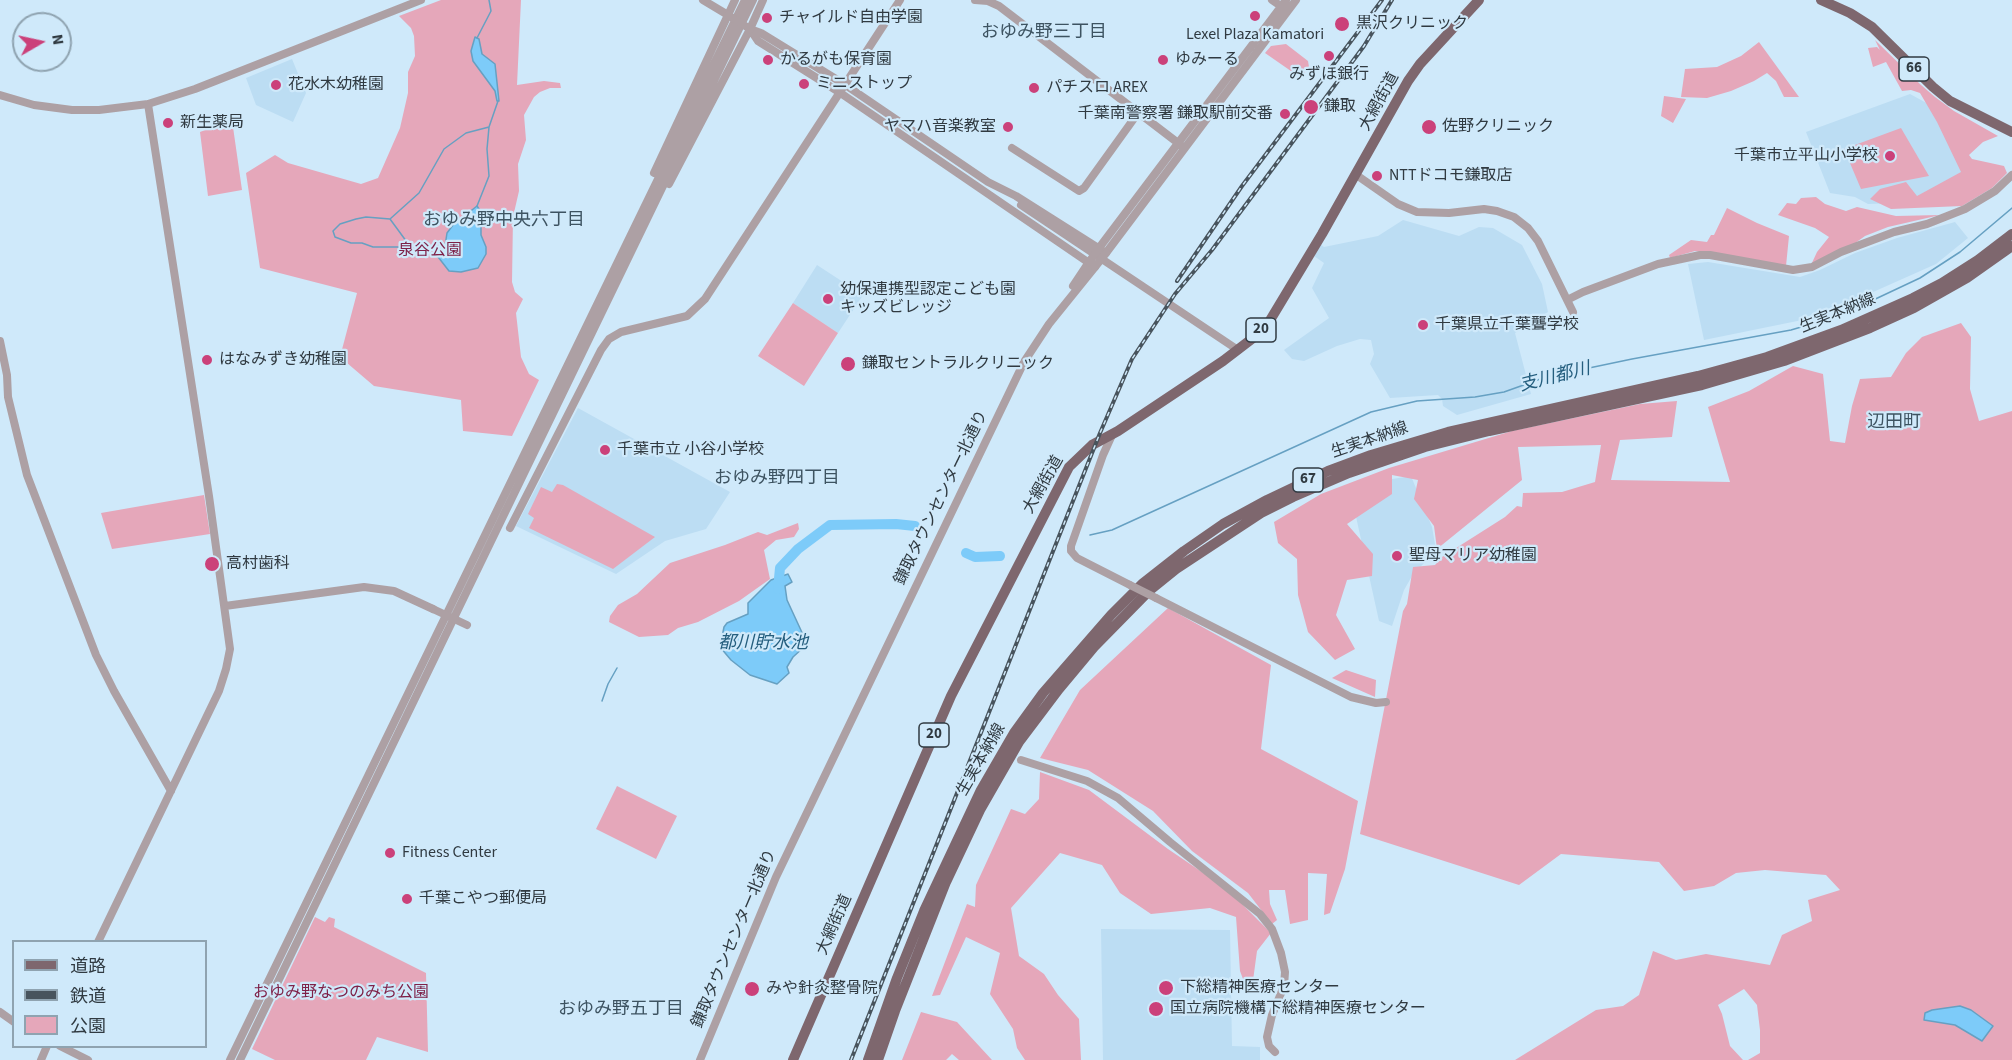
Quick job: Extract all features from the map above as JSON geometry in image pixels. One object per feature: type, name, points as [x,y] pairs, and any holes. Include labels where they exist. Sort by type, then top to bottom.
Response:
[{"type":"main road","name":"大網街道","points":[[793,1060],[951,696],[1069,467],[1083,452],[1238,350],[1269,322],[1420,64],[1479,0]]},
{"type":"main road","name":"66","points":[[1821,0],[1850,13],[1872,27],[1950,101],[2012,132]]},
{"type":"main road","name":"生実本納線","points":[[868,1060],[924,911],[972,808],[1008,742],[1043,693],[1111,615],[1142,584],[1184,551],[1231,520],[1276,495],[1371,455],[1460,429],[1698,376],[1767,357],[1841,330],[1913,298],[1942,282],[1978,260],[2012,234]]},
{"type":"main road","name":"生実本納線","points":[[878,1060],[946,882],[980,810],[1019,742],[1094,647],[1144,596],[1176,569],[1261,513],[1350,473],[1425,447],[1702,385],[1784,361],[1870,328],[1914,308],[1967,278],[2012,246]]},
{"type":"street","points":[[0,95],[34,105],[72,110],[99,110],[147,104],[195,89],[421,0]]},
{"type":"street","points":[[703,0],[750,29],[758,41],[841,88],[1102,250]]},
{"type":"street","points":[[640,214],[651,179],[735,0]]},
{"type":"street","points":[[230,1060],[745,0]]},
{"type":"street","points":[[240,1060],[753,0]]},
{"type":"street","points":[[657,199],[676,174],[763,0]]},
{"type":"street","points":[[510,528],[601,350],[609,339],[621,332],[687,316],[705,299],[900,0]]},
{"type":"street","points":[[975,0],[999,6],[1181,145]]},
{"type":"street","points":[[1272,0],[1285,6]]},
{"type":"street","points":[[841,88],[1092,265],[1285,6],[1296,0]]},
{"type":"street","points":[[99,940],[219,691],[230,649],[147,104]]},
{"type":"street","points":[[1012,148],[1079,191],[1084,188],[1138,113]]},
{"type":"street","points":[[1355,174],[1398,204],[1417,212],[1449,213],[1484,209],[1514,217],[1528,228],[1538,241],[1574,312]]},
{"type":"street","points":[[1567,300],[1658,264],[1700,255],[1792,270],[1812,267],[1841,252],[1894,231],[1927,224],[1957,213],[1995,191],[2012,175]]},
{"type":"street","points":[[978,185],[1045,222]]},
{"type":"street","points":[[1004,190],[1015,201],[1045,222],[1238,350]]},
{"type":"street","name":"鎌取タウンセンター北通り","points":[[700,1060],[776,877],[1024,362],[1042,326],[1092,265]]},
{"type":"street","points":[[0,341],[7,375],[8,397],[27,476],[96,655],[171,791]]},
{"type":"street","points":[[1112,435],[1071,546],[1071,551],[1077,558],[1351,697],[1376,703],[1386,702]]},
{"type":"street","points":[[225,606],[364,587],[394,591],[467,625]]},
{"type":"street","points":[[1021,760],[1087,781],[1118,798],[1260,914],[1272,929],[1281,952],[1285,972],[1284,986],[1272,1015],[1267,1037],[1269,1046],[1275,1052]]},
{"type":"street","points":[[62,1048],[88,1060]]},
{"type":"shaded area","name":"花水木幼稚園","points":[[292,59],[306,93],[293,122],[256,105],[246,78]]},
{"type":"shaded area","name":"千葉市立平山小学校","points":[[1910,94],[1954,118],[1967,118],[1960,138],[1967,173],[1925,202],[1868,204],[1855,197],[1830,193],[1806,132]]},
{"type":"shaded area","name":"千葉県立千葉聾学校","points":[[1403,220],[1459,236],[1479,227],[1493,228],[1522,245],[1542,284],[1548,312],[1515,333],[1531,394],[1457,415],[1443,406],[1442,399],[1438,395],[1390,398],[1370,364],[1374,354],[1371,340],[1360,339],[1337,346],[1304,361],[1292,359],[1284,350],[1329,318],[1312,288],[1324,263],[1314,256],[1320,244],[1324,247],[1378,236]]},
{"type":"shaded area","points":[[1955,222],[1968,238],[1936,264],[1817,317],[1704,340],[1688,264],[1708,262],[1800,277],[1897,238]]},
{"type":"shaded area","name":"幼保連携型認定こども園 キッズビレッジ","points":[[817,265],[863,295],[838,333],[793,303]]},
{"type":"shaded area","name":"千葉市立 小谷小学校","points":[[578,408],[730,492],[706,529],[665,541],[616,574],[516,526]]},
{"type":"shaded area","name":"聖母マリア幼稚園","points":[[1411,476],[1432,527],[1436,550],[1412,576],[1404,590],[1392,626],[1379,621],[1353,503],[1386,480]]},
{"type":"shaded area","name":"下総精神医療センター","points":[[1101,929],[1230,930],[1232,1046],[1260,1047],[1260,1060],[1103,1060]]},
{"type":"green space","name":"泉谷公園","points":[[441,0],[521,0],[517,85],[544,81],[560,83],[561,88],[550,88],[540,92],[534,97],[524,115],[526,140],[518,164],[519,191],[513,217],[512,282],[515,292],[523,299],[516,313],[521,357],[529,374],[539,380],[512,436],[463,431],[461,400],[374,386],[340,357],[357,293],[260,268],[246,173],[275,155],[288,163],[361,184],[378,178],[400,128],[408,93],[408,72],[415,56],[414,36],[411,28],[399,16]]},
{"type":"green space","points":[[1875,40],[1935,97],[1954,111],[1998,136],[1983,142],[1969,155],[1972,159],[2004,166],[2007,173],[1992,188],[1962,206],[1891,209],[1870,199],[1880,189],[1906,182],[1917,196],[1961,172],[1920,93],[1911,90],[1902,91],[1886,62],[1873,67],[1868,48],[1877,47],[1880,50]]},
{"type":"green space","points":[[1759,42],[1799,97],[1784,97],[1776,81],[1767,73],[1731,91],[1707,98],[1681,97],[1685,69],[1717,67],[1741,56]]},
{"type":"green space","points":[[1286,44],[1308,61],[1309,67],[1301,78],[1265,53],[1271,46]]},
{"type":"green space","points":[[1664,96],[1686,99],[1673,123],[1661,116]]},
{"type":"green space","points":[[232,120],[242,190],[208,196],[200,132]]},
{"type":"green space","points":[[1901,128],[1929,176],[1861,189],[1844,149]]},
{"type":"green space","points":[[1816,197],[1825,204],[1846,211],[1857,207],[1896,216],[1940,215],[1888,227],[1865,236],[1840,254],[1811,265],[1817,252],[1829,237],[1815,228],[1778,215],[1787,203],[1796,204],[1801,198]]},
{"type":"green space","points":[[1727,208],[1789,236],[1786,266],[1695,251],[1670,258],[1669,255],[1691,240],[1707,242],[1711,235],[1714,235]]},
{"type":"green space","points":[[793,303],[838,333],[804,386],[758,356]]},
{"type":"green space","points":[[1961,323],[1971,337],[1970,389],[1979,421],[2012,411],[2012,1060],[1748,1060],[1760,1053],[1760,1030],[1757,1005],[1744,989],[1718,1005],[1730,1046],[1743,1060],[1515,1060],[1596,1010],[1623,1006],[1639,995],[1653,951],[1676,960],[1706,954],[1770,965],[1782,935],[1812,921],[1808,900],[1840,890],[1826,875],[1765,870],[1736,873],[1714,886],[1684,891],[1659,862],[1561,854],[1519,885],[1360,834],[1413,567],[1435,565],[1442,557],[1505,517],[1517,506],[1522,507],[1523,493],[1562,492],[1595,482],[1601,445],[1518,447],[1522,480],[1437,549],[1434,526],[1414,499],[1418,480],[1392,475],[1392,494],[1347,524],[1373,554],[1372,576],[1347,580],[1336,615],[1355,649],[1335,660],[1308,632],[1298,595],[1297,559],[1278,543],[1274,522],[1321,494],[1389,468],[1512,431],[1640,404],[1677,401],[1672,437],[1620,440],[1611,480],[1730,482],[1708,407],[1749,391],[1793,366],[1823,374],[1830,441],[1845,443],[1860,379],[1891,377],[1906,353],[1922,337]]},
{"type":"green space","points":[[557,484],[563,485],[655,537],[613,569],[529,528],[534,518],[528,514],[541,487],[552,492]]},
{"type":"green space","points":[[204,495],[210,534],[112,549],[101,513]]},
{"type":"green space","points":[[798,523],[799,529],[794,537],[776,540],[764,550],[770,579],[739,601],[698,622],[678,628],[668,635],[639,637],[609,622],[610,616],[618,605],[637,594],[670,563],[758,532],[767,535]]},
{"type":"green space","points":[[1168,608],[1271,665],[1261,749],[1358,801],[1345,869],[1330,913],[1324,915],[1327,874],[1308,873],[1308,920],[1290,924],[1285,890],[1269,890],[1270,904],[1277,920],[1272,924],[1248,893],[1192,851],[1153,811],[1088,770],[1040,758],[1080,690]]},
{"type":"green space","points":[[1346,670],[1376,680],[1375,697],[1332,678]]},
{"type":"green space","points":[[1040,772],[1089,790],[1168,849],[1227,889],[1271,933],[1257,951],[1252,988],[1246,987],[1240,971],[1236,917],[1210,908],[1151,914],[1120,893],[1102,865],[1060,853],[1011,908],[1019,956],[1044,974],[1058,995],[1079,1019],[1081,1060],[1025,1060],[1017,1048],[1013,1029],[990,994],[1000,953],[966,937],[940,995],[932,996],[967,904],[975,907],[976,885],[1011,809],[1025,814],[1039,799]]},
{"type":"green space","points":[[617,786],[677,816],[656,859],[596,829]]},
{"type":"green space","name":"おゆみ野なつのみち公園","points":[[315,917],[325,922],[329,917],[335,919],[334,927],[426,973],[428,1052],[377,1037],[366,1060],[275,1060],[252,1049]]},
{"type":"green space","points":[[921,1012],[957,1022],[992,1060],[959,1060],[952,1054],[946,1060],[902,1060]]},
{"type":"water","points":[[475,37],[479,39],[482,54],[495,64],[499,101],[497,101],[495,91],[473,61],[471,51]]},
{"type":"water","points":[[477,206],[481,212],[481,235],[486,254],[478,268],[461,272],[449,271],[435,253],[445,246],[447,233],[453,225]]},
{"type":"water","name":"都川貯水池","points":[[788,574],[792,582],[785,586],[787,600],[805,639],[804,647],[793,657],[787,667],[789,673],[777,684],[750,675],[731,660],[720,647],[727,623],[748,614],[748,603],[771,580]]},
{"type":"water","points":[[1960,1006],[1971,1010],[1993,1026],[1982,1041],[1955,1025],[1924,1020],[1925,1013],[1932,1010]]},
{"type":"waterway","points":[[477,38],[491,11],[489,0]]},
{"type":"waterway","points":[[477,206],[489,176],[487,149],[489,127],[498,101]]},
{"type":"waterway","points":[[410,247],[373,247],[362,243],[351,243],[335,237],[333,231],[340,224],[356,219],[366,217],[390,219],[419,193],[444,149],[466,133],[489,127]]},
{"type":"waterway","name":"支川都川","points":[[1090,535],[1112,530],[1371,412],[1417,401],[1475,397],[1504,392],[1546,377],[1791,330],[1828,319],[1920,278],[1960,252],[2012,208]]},
{"type":"waterway","points":[[390,219],[412,249],[435,253]]},
{"type":"waterway","name":"支川都川","points":[[778,589],[780,568],[798,549],[830,525],[915,526]]},
{"type":"waterway","name":"支川都川","points":[[966,553],[975,557],[1000,556]]},
{"type":"waterway","points":[[602,701],[617,668]]},
{"type":"railway","points":[[1177,281],[1242,186],[1382,0]]},
{"type":"railway","points":[[851,1060],[1100,433],[1132,359],[1175,294],[1212,250],[1364,46],[1392,0]]},
{"type":"place","name":"Lexel Plaza Kamatori","points":[[1255,16]]},
{"type":"place","name":"チャイルド自由学園","points":[[767,18]]},
{"type":"place","name":"黒沢クリニック","points":[[1342,24]]},
{"type":"place","name":"みずほ銀行","points":[[1329,56]]},
{"type":"place","name":"かるがも保育園","points":[[768,60]]},
{"type":"place","name":"ゆみーる","points":[[1163,60]]},
{"type":"place","name":"ミニストップ","points":[[804,84]]},
{"type":"place","name":"花水木幼稚園","points":[[276,85]]},
{"type":"place","name":"パチスロ AREX","points":[[1034,88]]},
{"type":"place","name":"鎌取","points":[[1311,107]]},
{"type":"place","name":"千葉南警察署 鎌取駅前交番","points":[[1285,114]]},
{"type":"place","name":"新生薬局","points":[[168,123]]},
{"type":"place","name":"ヤマハ音楽教室","points":[[1008,127]]},
{"type":"place","name":"佐野クリニック","points":[[1429,127]]},
{"type":"place","name":"千葉市立平山小学校","points":[[1890,156]]},
{"type":"place","name":"NTTドコモ鎌取店","points":[[1377,176]]},
{"type":"place","name":"幼保連携型認定こども園 キッズビレッジ","points":[[828,299]]},
{"type":"place","name":"千葉県立千葉聾学校","points":[[1423,325]]},
{"type":"place","name":"はなみずき幼稚園","points":[[207,360]]},
{"type":"place","name":"鎌取セントラルクリニック","points":[[848,364]]},
{"type":"place","name":"千葉市立 小谷小学校","points":[[605,450]]},
{"type":"place","name":"聖母マリア幼稚園","points":[[1397,556]]},
{"type":"place","name":"高村歯科","points":[[212,564]]},
{"type":"place","name":"Fitness Center","points":[[390,853]]},
{"type":"place","name":"千葉こやつ郵便局","points":[[407,899]]},
{"type":"place","name":"下総精神医療センター","points":[[1166,988]]},
{"type":"place","name":"みや針灸整骨院","points":[[752,989]]},
{"type":"place","name":"国立病院機構下総精神医療センター","points":[[1156,1009]]},
{"type":"district","name":"おゆみ野三丁目","points":[[1044,33]]},
{"type":"district","name":"おゆみ野中央六丁目","points":[[504,221]]},
{"type":"district","name":"辺田町","points":[[1894,423]]},
{"type":"district","name":"おゆみ野四丁目","points":[[777,479]]},
{"type":"district","name":"おゆみ野五丁目","points":[[621,1010]]}]
